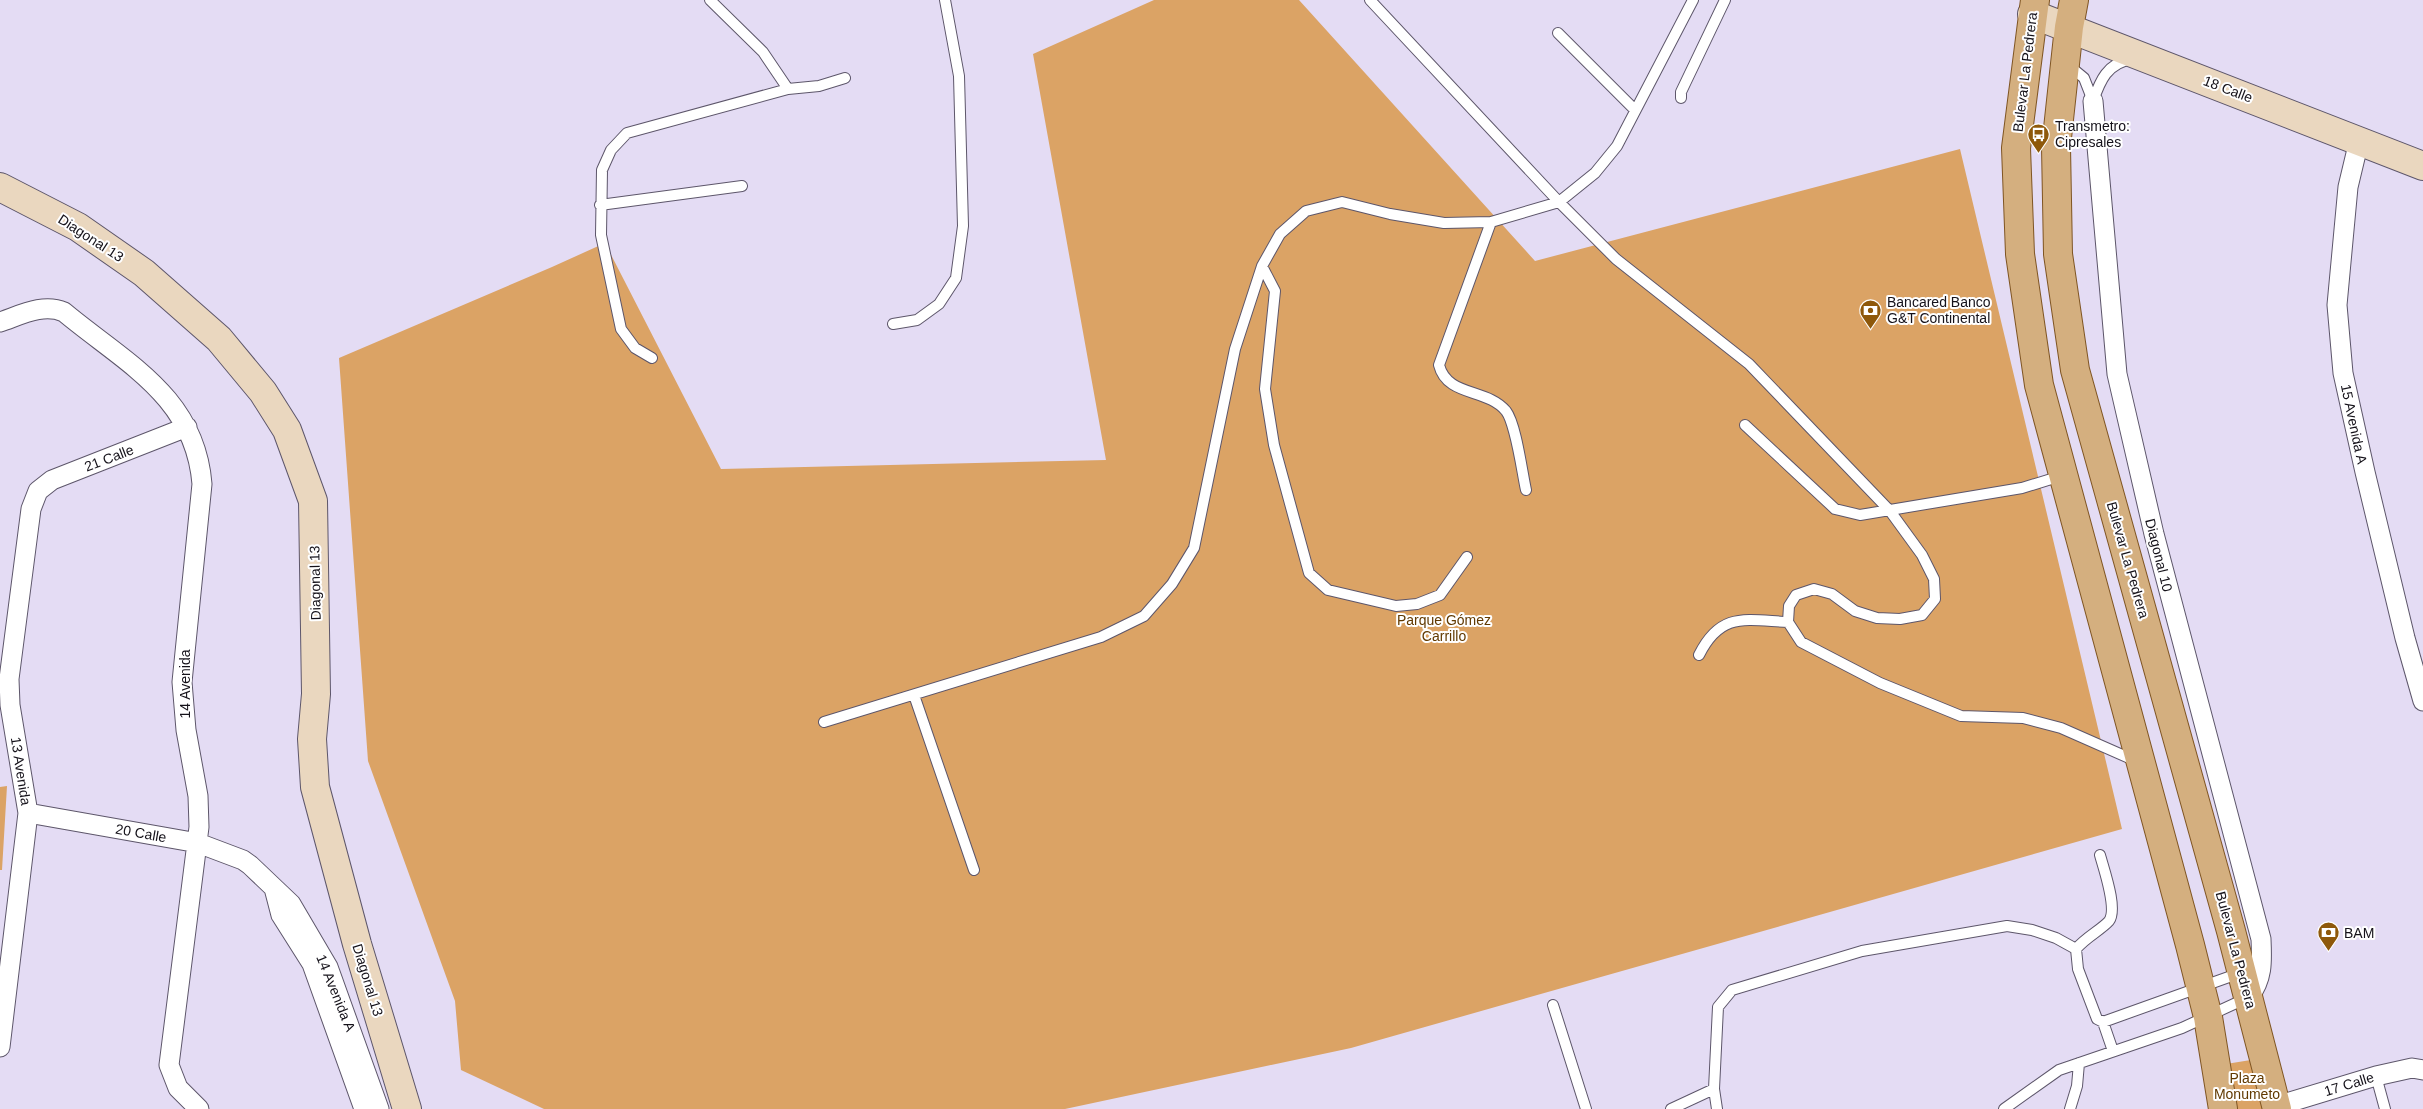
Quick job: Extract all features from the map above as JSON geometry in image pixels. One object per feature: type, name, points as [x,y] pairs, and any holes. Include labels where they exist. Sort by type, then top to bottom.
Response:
[{"type":"main road","name":"Bulevar La Pedrera","points":[[2074,0],[2064,63],[2056,148],[2058,254],[2075,370],[2246,985],[2277,1108]]},
{"type":"main road","name":"Bulevar La Pedrera","points":[[2034,7],[2016,148],[2020,254],[2039,385],[2208,1017],[2223,1109]]},
{"type":"street","name":"18 Calle","points":[[2034,7],[2069,27],[2423,166]]},
{"type":"street","name":"Diagonal 10","points":[[2092,101],[2117,374],[2154,534],[2261,939],[2263,968],[2258,986],[2246,985]]},
{"type":"street","name":"15 Avenida A","points":[[2359,140],[2348,187],[2337,305],[2344,373],[2405,638],[2423,701]]},
{"type":"street","name":"Diagonal 13","points":[[0,187],[78,227],[144,273],[218,339],[263,392],[287,430],[313,501],[316,694],[312,739],[315,787],[357,944],[407,1109]]},
{"type":"street","name":"14 Avenida","points":[[0,322],[38,309],[56,309],[64,312],[162,391],[187,427],[200,463],[202,484],[182,682],[186,730],[198,796],[198,843],[168,1065],[178,1088],[199,1109]]},
{"type":"street","name":"21 Calle","points":[[36,496],[52,480],[187,427]]},
{"type":"street","name":"13 Avenida","points":[[0,1047],[28,813],[10,705],[9,679],[31,509],[36,496]]},
{"type":"street","name":"20 Calle","points":[[28,813],[198,843],[243,860],[250,865]]},
{"type":"street","name":"14 Avenida A","points":[[250,865],[291,904],[328,968],[379,1109]]},
{"type":"street","name":"14 Avenida A","points":[[274,888],[281,915],[312,964],[364,1109]]},
{"type":"street","name":"17 Calle","points":[[2277,1108],[2376,1076],[2412,1068],[2423,1070]]},
{"type":"lane","points":[[710,0],[763,52],[788,88]]},
{"type":"lane","points":[[893,324],[917,320],[939,304],[956,278],[963,226],[959,76],[945,0]]},
{"type":"lane","points":[[1370,0],[1559,202],[1616,259],[1749,364],[1890,511],[1922,555],[1934,579],[1936,599],[1922,615],[1900,619],[1877,618],[1855,611],[1832,594],[1814,589],[1796,595],[1789,606],[1788,622],[1801,642],[1880,683],[1961,716],[2023,718],[2061,728],[2141,762]]},
{"type":"lane","points":[[824,722],[1102,637],[1144,616],[1172,584],[1194,548],[1235,349],[1262,266],[1280,234],[1306,211],[1342,202],[1390,214],[1444,223],[1491,222],[1559,202],[1595,173],[1617,146],[1693,0]]},
{"type":"lane","points":[[1681,98],[1681,92],[1725,0]]},
{"type":"lane","points":[[1558,33],[1635,110]]},
{"type":"lane","points":[[2092,101],[2105,73],[2128,60],[2146,58]]},
{"type":"lane","points":[[2064,63],[2076,69],[2084,78],[2092,101]]},
{"type":"lane","points":[[652,358],[635,348],[621,329],[601,235],[602,170],[611,150],[627,133],[788,88],[819,86],[845,78]]},
{"type":"lane","points":[[600,205],[742,186]]},
{"type":"lane","points":[[1491,222],[1438,365],[1441,374],[1449,384],[1472,393],[1506,411],[1512,424],[1526,490]]},
{"type":"lane","points":[[1262,266],[1274,290],[1265,389],[1272,436],[1309,573],[1328,590],[1396,606],[1417,604],[1440,595],[1467,557]]},
{"type":"lane","points":[[1745,426],[1835,509],[1860,516],[2022,488],[2064,475]]},
{"type":"lane","points":[[1699,655],[1712,634],[1730,622],[1746,620],[1788,622]]},
{"type":"lane","points":[[914,695],[974,870]]},
{"type":"lane","points":[[2100,855],[2113,909],[2109,920],[2085,938],[2076,949],[2078,969],[2097,1020],[2104,1022],[2199,987],[2246,985]]},
{"type":"lane","points":[[1717,1109],[1714,1089],[1718,1007],[1732,990],[1862,951],[2007,926],[2032,930],[2056,938],[2076,949]]},
{"type":"lane","points":[[2004,1109],[2059,1070],[2208,1017],[2246,985]]},
{"type":"lane","points":[[1553,1005],[1586,1109]]},
{"type":"lane","points":[[2104,1022],[2112,1050]]},
{"type":"lane","points":[[2070,1109],[2077,1086],[2079,1063]]},
{"type":"lane","points":[[2376,1076],[2385,1109]]},
{"type":"lane","points":[[1671,1109],[1714,1089]]},
{"type":"green space","name":"Parque Gómez Carrillo","points":[[1154,0],[1299,0],[1535,261],[1960,149],[2122,829],[1351,1048],[1065,1109],[544,1109],[461,1070],[455,1001],[368,761],[339,358],[605,243],[721,469],[1106,460],[1033,54]]},
{"type":"green space","points":[[7,786],[2,870],[0,870],[0,787]]},
{"type":"green space","name":"Plaza Monumeto","points":[[2257,1059],[2269,1109],[2234,1109],[2226,1064]]},
{"type":"place","name":"Transmetro: Cipresales","points":[[2039,153]]},
{"type":"place","name":"Bancared Banco G&T Continental","points":[[1871,329]]},
{"type":"place","name":"BAM","points":[[2328,952]]}]
